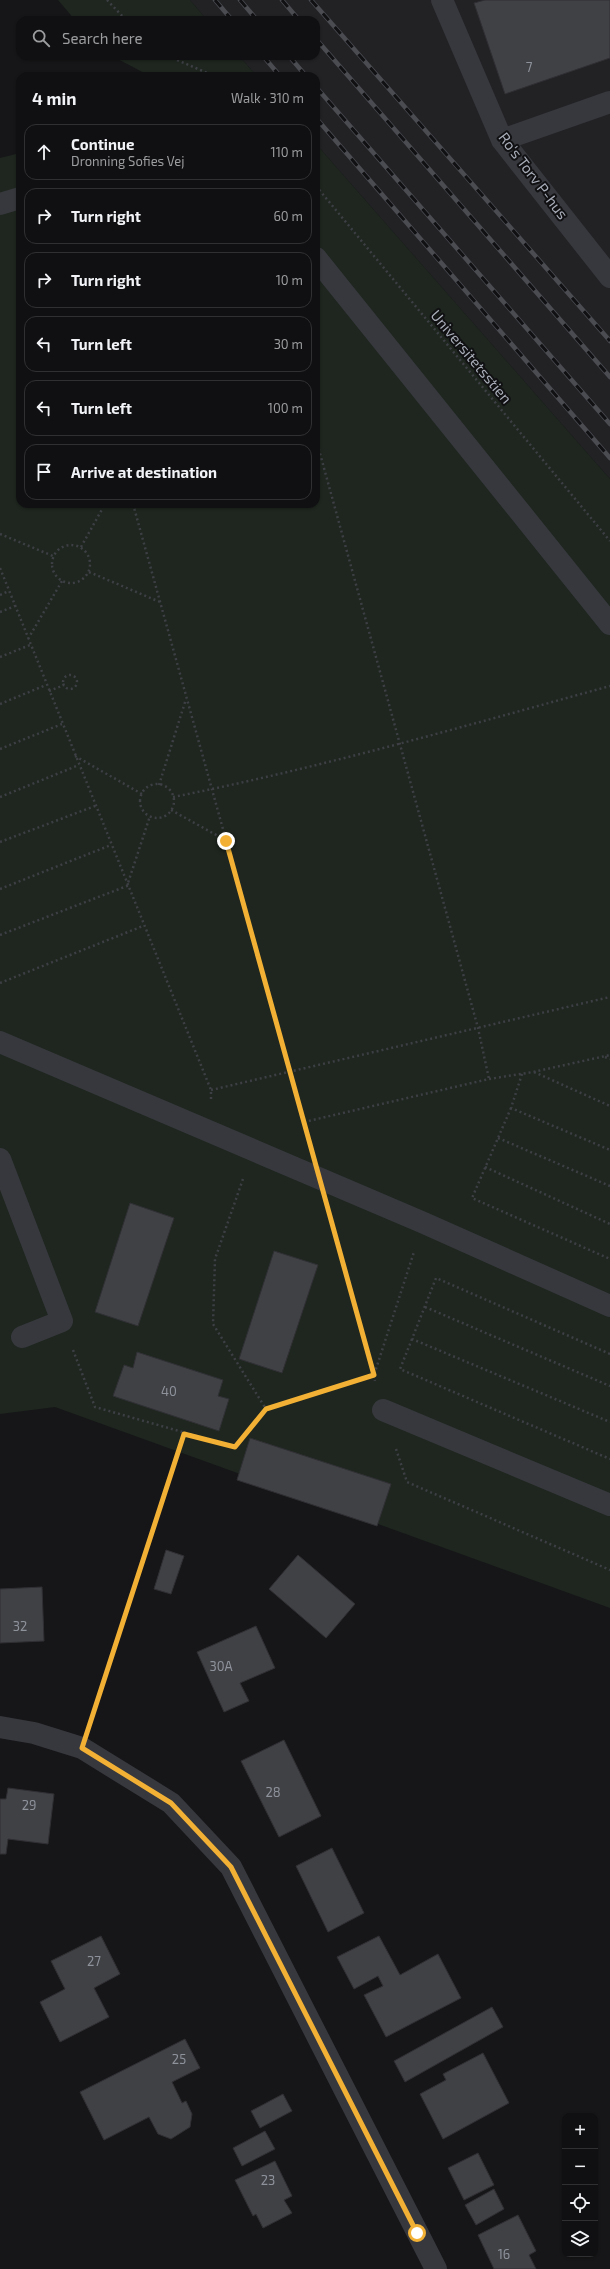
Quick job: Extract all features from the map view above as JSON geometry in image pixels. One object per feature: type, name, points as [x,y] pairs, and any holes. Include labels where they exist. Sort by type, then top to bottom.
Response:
[{"type":"street","name":"Ro's Torv P-hus","points":[[442,0],[502,140],[610,277]]},
{"type":"street","points":[[502,140],[610,102]]},
{"type":"street","points":[[0,204],[16,199]]},
{"type":"street","points":[[320,263],[610,624]]},
{"type":"street","points":[[0,1042],[424,1223],[610,1306]]},
{"type":"street","points":[[0,1159],[62,1321],[22,1337]]},
{"type":"street","points":[[383,1410],[610,1505]]},
{"type":"street","points":[[0,1727],[34,1733],[82,1748],[171,1803],[231,1867],[436,2269]]},
{"type":"path","points":[[107,0],[122,16]]},
{"type":"path","points":[[177,60],[205,72]]},
{"type":"path","name":"Universitetsstien","points":[[320,191],[610,541]]},
{"type":"path","points":[[320,453],[478,1028],[489,1079]]},
{"type":"path","points":[[81,547],[103,508]]},
{"type":"path","points":[[134,508],[383,1410],[407,1482],[610,1570]]},
{"type":"path","points":[[0,534],[53,556]]},
{"type":"path","points":[[68,545],[81,547],[90,561],[89,572],[85,577],[74,583],[62,581],[54,573],[53,556],[62,547],[68,545]]},
{"type":"path","points":[[0,568],[2,577],[9,591],[210,1090],[212,1132]]},
{"type":"path","points":[[89,572],[161,602]]},
{"type":"path","points":[[28,639],[62,581]]},
{"type":"path","points":[[0,595],[9,591]]},
{"type":"path","points":[[0,612],[15,606]]},
{"type":"path","points":[[0,657],[30,645]]},
{"type":"path","points":[[68,676],[77,680],[73,689],[66,688],[64,685],[63,681],[68,676]]},
{"type":"path","points":[[0,704],[46,685]]},
{"type":"path","points":[[49,691],[64,685]]},
{"type":"path","points":[[173,797],[400,744],[610,686]]},
{"type":"path","points":[[158,784],[187,698]]},
{"type":"path","points":[[0,749],[62,724]]},
{"type":"path","points":[[75,756],[142,794]]},
{"type":"path","points":[[0,797],[79,765]]},
{"type":"path","points":[[158,784],[168,789],[173,797],[171,810],[159,818],[150,816],[142,809],[140,799],[142,794],[149,786],[158,784]]},
{"type":"path","points":[[0,842],[95,806]]},
{"type":"path","points":[[171,810],[226,841]]},
{"type":"path","points":[[127,886],[150,816]]},
{"type":"path","points":[[0,888],[111,845]]},
{"type":"path","points":[[0,935],[127,886]]},
{"type":"path","points":[[0,983],[143,926]]},
{"type":"path","points":[[210,1090],[610,997]]},
{"type":"path","points":[[304,1122],[489,1079],[523,1074],[610,1055]]},
{"type":"path","points":[[604,1057],[610,1059]]},
{"type":"path","points":[[533,1072],[610,1106]]},
{"type":"path","points":[[523,1074],[511,1108],[472,1198],[610,1259]]},
{"type":"path","points":[[511,1108],[610,1150]]},
{"type":"path","points":[[498,1138],[610,1186]]},
{"type":"path","points":[[253,1150],[215,1259],[213,1324],[266,1409]]},
{"type":"path","points":[[485,1167],[610,1224]]},
{"type":"path","points":[[374,1375],[424,1223]]},
{"type":"path","points":[[610,1354],[436,1278],[400,1369],[610,1459]]},
{"type":"path","points":[[425,1307],[610,1386]]},
{"type":"path","points":[[62,1321],[95,1407],[184,1434],[235,1447],[266,1409],[374,1375]]},
{"type":"path","points":[[412,1339],[610,1422]]},
{"type":"path","points":[[82,1748],[184,1434]]},
{"type":"shaded area","points":[[58,0],[190,0],[204,16],[72,16]]},
{"type":"shaded area","points":[[190,0],[610,0],[610,479],[320,149],[320,72],[253,72],[243,60],[320,60],[320,16],[204,16]]},
{"type":"shaded area","points":[[120,60],[243,60],[253,72],[142,72]]},
{"type":"shaded area","points":[[320,149],[610,479],[610,1608],[55,1407],[0,1414],[0,158],[16,154],[16,508],[320,508]]},
{"type":"building","points":[[485,0],[610,0],[610,58],[505,94],[474,3]]},
{"type":"building","points":[[130,1203],[174,1218],[138,1326],[95,1312]]},
{"type":"building","points":[[274,1251],[318,1265],[282,1373],[239,1359]]},
{"type":"building","points":[[137,1352],[223,1380],[218,1396],[229,1399],[219,1431],[113,1396],[124,1365],[133,1368]]},
{"type":"building","points":[[250,1438],[391,1484],[377,1526],[237,1480]]},
{"type":"building","points":[[166,1550],[184,1556],[171,1594],[154,1589]]},
{"type":"building","points":[[298,1555],[355,1604],[326,1638],[269,1589]]},
{"type":"building","points":[[42,1587],[44,1641],[0,1643],[0,1589]]},
{"type":"building","points":[[256,1626],[275,1668],[240,1683],[249,1701],[224,1712],[197,1652]]},
{"type":"building","points":[[284,1740],[321,1816],[279,1837],[241,1761]]},
{"type":"building","points":[[8,1788],[54,1794],[48,1844],[8,1839],[6,1854],[0,1854],[0,1799],[6,1799]]},
{"type":"building","points":[[332,1848],[364,1913],[328,1932],[296,1866]]},
{"type":"building","points":[[101,1936],[120,1974],[94,1988],[109,2017],[60,2042],[40,2002],[65,1989],[51,1961]]},
{"type":"building","points":[[379,1936],[400,1975],[438,1954],[461,1998],[386,2037],[364,1995],[383,1986],[378,1976],[354,1989],[337,1957]]},
{"type":"building","points":[[492,2007],[503,2027],[405,2082],[394,2061]]},
{"type":"building","points":[[185,2039],[200,2068],[172,2082],[182,2103],[186,2101],[192,2114],[190,2127],[171,2139],[158,2134],[149,2117],[104,2140],[80,2092]]},
{"type":"building","points":[[483,2053],[509,2103],[443,2139],[420,2094],[446,2080],[443,2074]]},
{"type":"building","points":[[283,2094],[292,2111],[260,2128],[251,2111]]},
{"type":"building","points":[[265,2131],[275,2149],[242,2166],[233,2148]]},
{"type":"building","points":[[478,2153],[494,2185],[464,2200],[448,2168]]},
{"type":"building","points":[[275,2161],[292,2196],[284,2200],[292,2213],[263,2228],[256,2214],[253,2216],[235,2180]]},
{"type":"building","points":[[494,2189],[504,2209],[476,2225],[465,2205]]},
{"type":"building","points":[[518,2215],[536,2251],[529,2255],[536,2269],[494,2269],[478,2235]]},
{"type":"railway","points":[[215,0],[229,16]]},
{"type":"railway","points":[[240,0],[254,16]]},
{"type":"railway","points":[[282,0],[296,16]]},
{"type":"railway","points":[[311,0],[610,341]]},
{"type":"railway","points":[[320,44],[610,377]]},
{"type":"railway","points":[[266,60],[277,72]]},
{"type":"railway","points":[[292,60],[303,72]]},
{"type":"railway","points":[[320,92],[610,424]]},
{"type":"railway","points":[[320,123],[610,458]]},
{"type":"route","points":[[226,841],[374,1375],[266,1409],[235,1447],[184,1434],[82,1748],[171,1803],[231,1867],[417,2233]]}]
